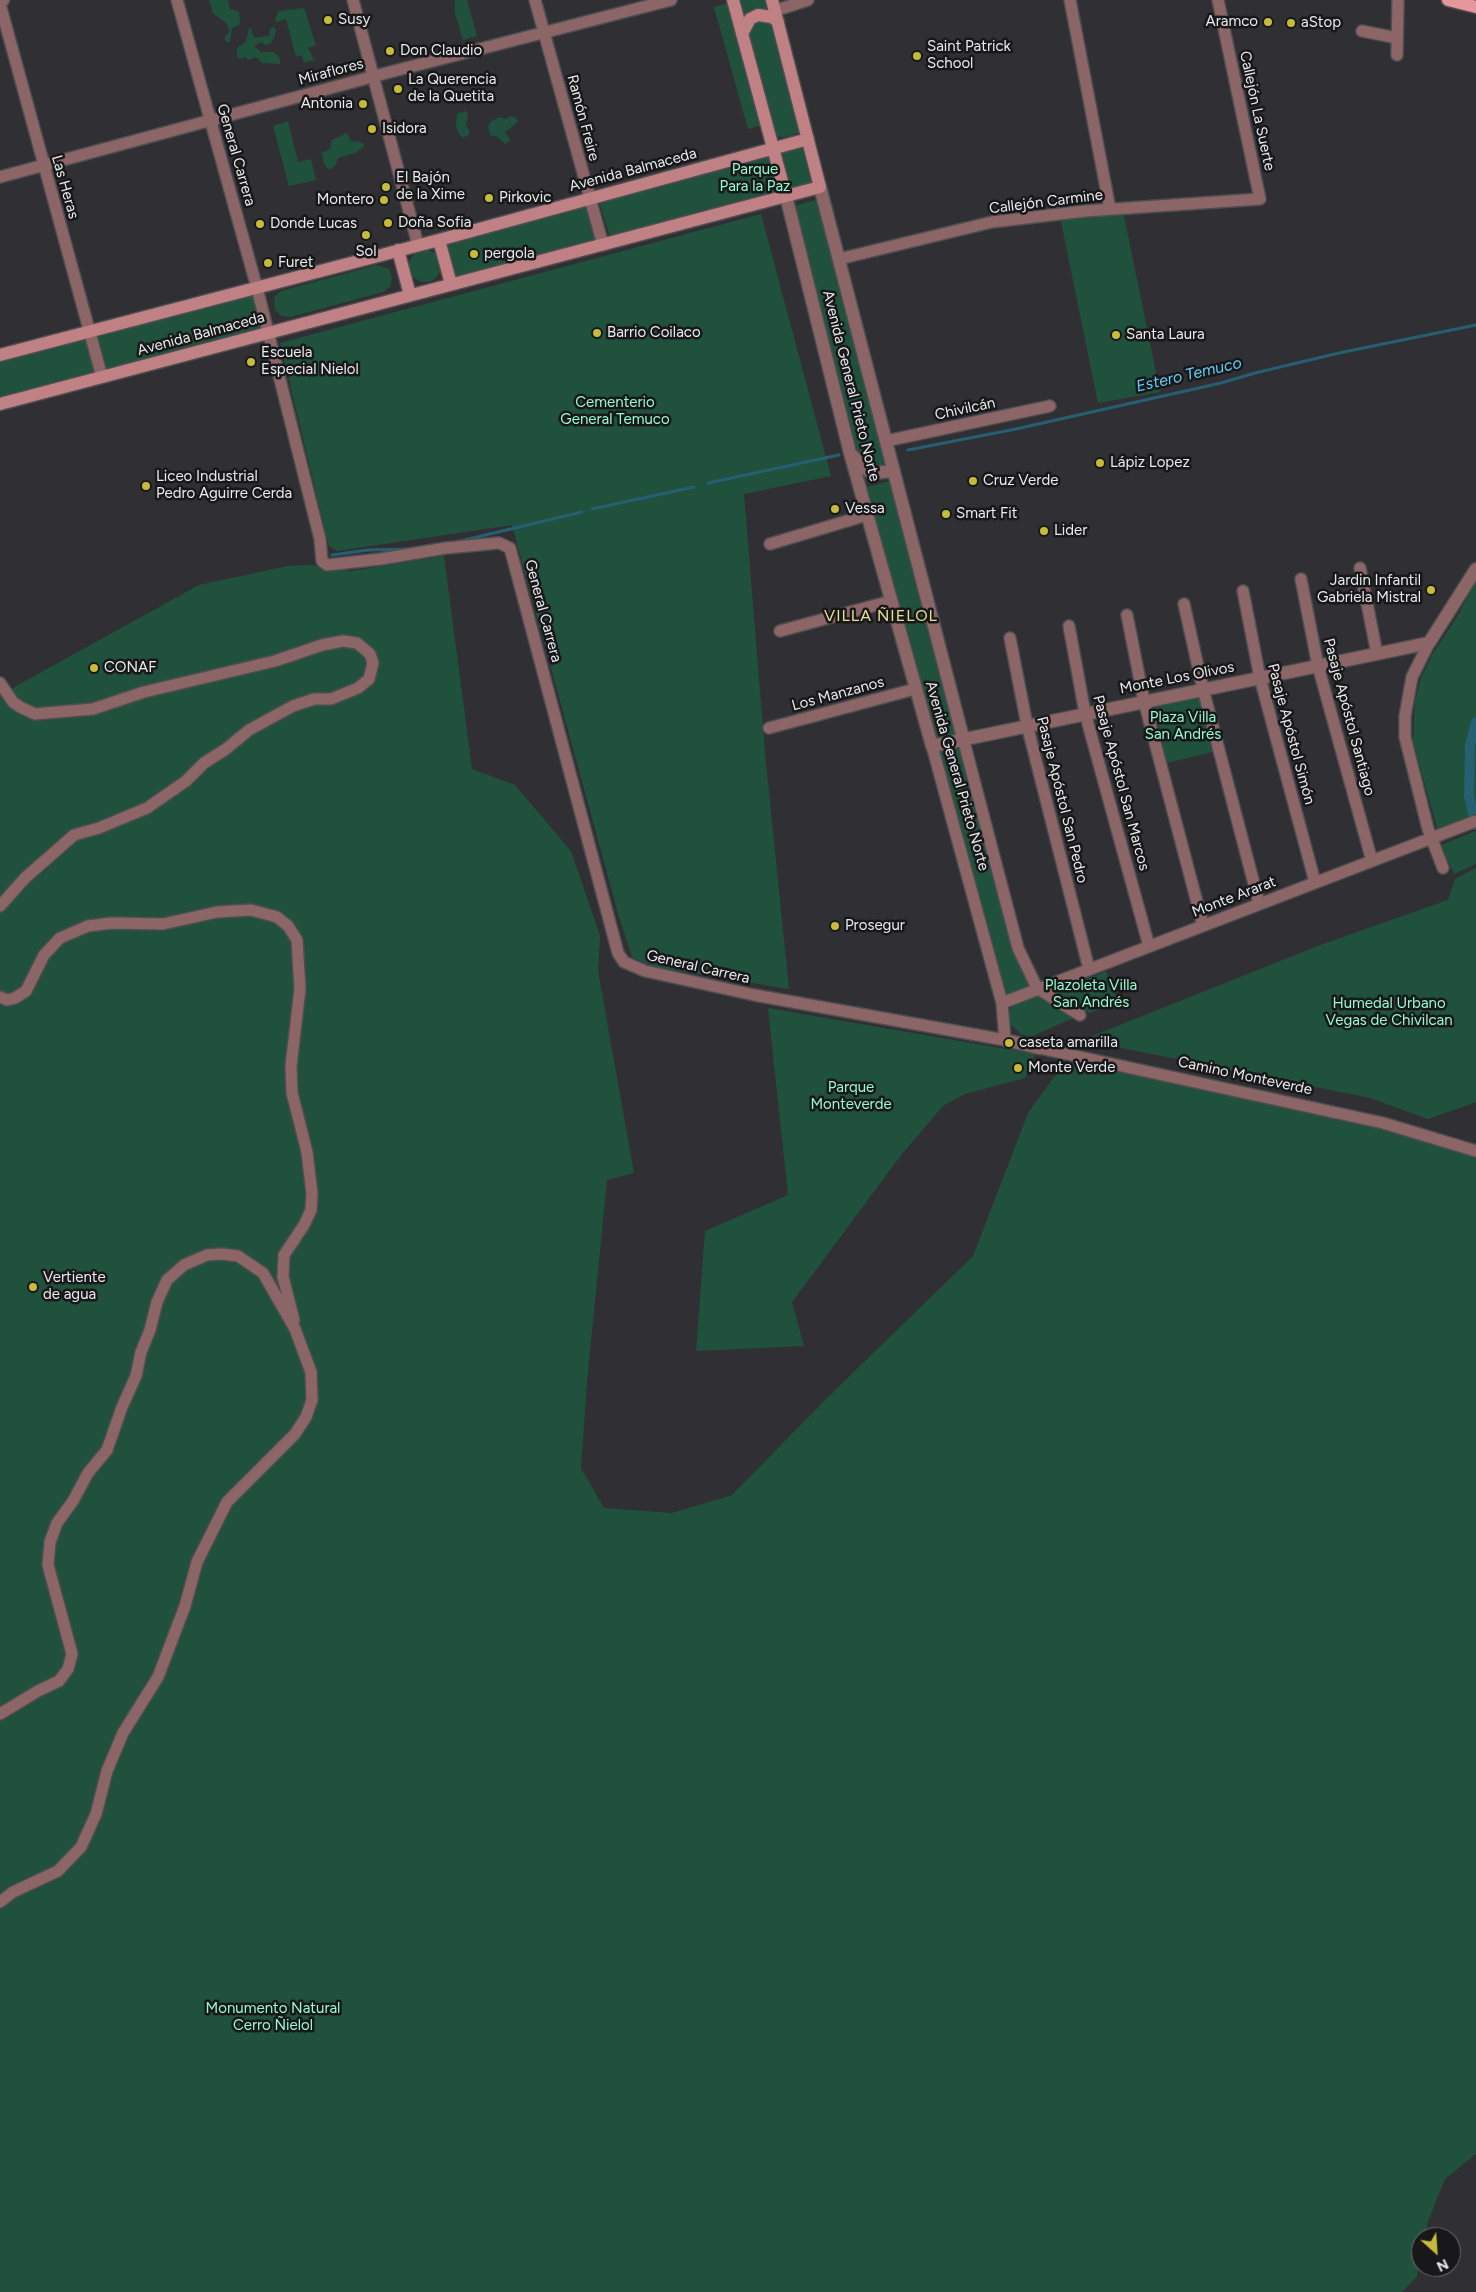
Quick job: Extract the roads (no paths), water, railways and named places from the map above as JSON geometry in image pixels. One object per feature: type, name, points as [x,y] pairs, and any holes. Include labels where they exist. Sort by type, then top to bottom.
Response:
[{"type":"main road","name":"Avenida General Prieto Norte","points":[[733,0],[786,196]]},
{"type":"main road","points":[[1448,0],[1476,7]]},
{"type":"main road","name":"Avenida General Prieto Norte","points":[[775,11],[820,188]]},
{"type":"main road","points":[[742,34],[750,19],[758,16],[772,17],[775,11]]},
{"type":"main road","name":"Avenida Balmaceda","points":[[0,355],[439,240],[808,139]]},
{"type":"main road","name":"Avenida Balmaceda","points":[[0,404],[820,188]]},
{"type":"main road","points":[[439,240],[451,284]]},
{"type":"main road","points":[[398,250],[410,295]]},
{"type":"street","name":"General Carrera","points":[[177,0],[257,288],[320,539],[322,561],[327,565],[382,559],[446,548],[499,543],[510,548],[618,953],[624,962],[645,971],[754,995],[1004,1040]]},
{"type":"street","points":[[353,0],[418,245]]},
{"type":"street","name":"Ramón Freire","points":[[535,0],[603,245]]},
{"type":"street","name":"Miraflores","points":[[0,176],[373,76],[671,0]]},
{"type":"street","points":[[775,11],[808,0]]},
{"type":"street","points":[[1070,0],[1110,210]]},
{"type":"street","name":"Callejón La Suerte","points":[[1218,0],[1260,199]]},
{"type":"street","points":[[1396,56],[1398,0]]},
{"type":"street","name":"Las Heras","points":[[1,2],[43,165],[102,377]]},
{"type":"street","points":[[1362,31],[1397,38]]},
{"type":"street","name":"Avenida General Prieto Norte","points":[[820,188],[1014,937],[1037,988]]},
{"type":"street","name":"Avenida General Prieto Norte","points":[[786,196],[850,453],[1002,1003],[1004,1040]]},
{"type":"street","name":"Callejón Carmine","points":[[839,259],[992,222],[1110,210],[1260,199]]},
{"type":"street","name":"Chivilcán","points":[[886,441],[1050,406]]},
{"type":"street","points":[[850,453],[864,468],[872,473],[894,471]]},
{"type":"street","points":[[770,544],[867,515]]},
{"type":"street","points":[[1360,568],[1377,654]]},
{"type":"street","points":[[1443,868],[1431,838],[1405,736],[1405,716],[1412,678],[1429,643],[1476,569]]},
{"type":"street","name":"Pasaje Apóstol Santiago","points":[[1301,579],[1318,666],[1372,861]]},
{"type":"street","name":"Pasaje Apóstol Simón","points":[[1243,591],[1260,678],[1315,882]]},
{"type":"street","points":[[780,631],[891,601]]},
{"type":"street","points":[[1184,604],[1203,689],[1259,903]]},
{"type":"street","points":[[1127,615],[1144,701],[1203,925]]},
{"type":"street","name":"Pasaje Apóstol San Marcos","points":[[1068,626],[1085,713],[1149,946]]},
{"type":"street","name":"Pasaje Apóstol San Pedro","points":[[1010,638],[1027,725],[1090,968]]},
{"type":"street","points":[[0,906],[25,878],[74,835],[99,828],[147,808],[186,781],[204,763],[226,750],[249,730],[293,706],[314,699],[331,699],[358,688],[369,679],[373,663],[370,654],[357,643],[344,641],[322,645],[275,661],[144,692],[93,709],[35,714],[13,702],[2,685]]},
{"type":"street","name":"Monte Los Olivos","points":[[932,746],[963,738],[1429,643]]},
{"type":"street","name":"Los Manzanos","points":[[769,728],[915,689]]},
{"type":"street","name":"Monte Ararat","points":[[1002,1003],[1473,822]]},
{"type":"street","points":[[0,998],[7,1000],[16,998],[26,991],[44,955],[60,938],[88,926],[112,923],[163,924],[217,912],[251,910],[277,917],[288,926],[297,940],[300,989],[291,1066],[292,1092],[307,1152],[312,1194],[311,1210],[304,1225],[284,1255],[283,1277],[295,1330],[313,1382],[312,1400],[306,1417],[295,1434],[227,1502],[197,1562],[185,1606],[158,1676],[123,1733],[108,1771],[96,1814],[81,1846],[58,1871],[13,1892],[0,1902]]},
{"type":"street","points":[[1037,988],[1080,1015]]},
{"type":"street","name":"Camino Monteverde","points":[[1004,1040],[1383,1123],[1476,1151]]},
{"type":"street","points":[[0,1714],[38,1691],[59,1681],[68,1669],[72,1654],[48,1565],[50,1542],[57,1523],[73,1501],[88,1472],[107,1450],[122,1407],[136,1376],[141,1352],[150,1330],[157,1302],[167,1280],[184,1265],[207,1255],[238,1256],[263,1273],[295,1330]]},
{"type":"waterway","name":"Estero Temuco","points":[[908,450],[1016,429],[1221,383],[1339,353],[1476,325]]},
{"type":"waterway","points":[[708,483],[839,455]]},
{"type":"waterway","points":[[592,509],[694,487]]},
{"type":"waterway","points":[[456,542],[582,512]]},
{"type":"waterway","points":[[332,555],[368,550],[408,549]]},
{"type":"waterway","points":[[1476,722],[1470,745],[1469,796],[1476,825]]},
{"type":"place","name":"Susy","points":[[328,20]]},
{"type":"place","name":"Aramco","points":[[1268,22]]},
{"type":"place","name":"aStop","points":[[1291,23]]},
{"type":"place","name":"Don Claudio","points":[[390,51]]},
{"type":"place","name":"Saint Patrick School","points":[[917,56]]},
{"type":"place","name":"La Querencia de la Quetita","points":[[398,89]]},
{"type":"place","name":"Antonia","points":[[363,104]]},
{"type":"place","name":"Isidora","points":[[372,129]]},
{"type":"place","name":"El Bajón de la Xime","points":[[386,187]]},
{"type":"place","name":"Pirkovic","points":[[489,198]]},
{"type":"place","name":"Montero","points":[[384,200]]},
{"type":"place","name":"Doña Sofia","points":[[388,223]]},
{"type":"place","name":"Donde Lucas","points":[[260,224]]},
{"type":"place","name":"Sol","points":[[366,235]]},
{"type":"place","name":"pergola","points":[[474,254]]},
{"type":"place","name":"Furet","points":[[268,263]]},
{"type":"place","name":"Barrio Coilaco","points":[[597,333]]},
{"type":"place","name":"Santa Laura","points":[[1116,335]]},
{"type":"place","name":"Escuela Especial Nielol","points":[[251,362]]},
{"type":"place","name":"Lápiz Lopez","points":[[1100,463]]},
{"type":"place","name":"Cruz Verde","points":[[973,481]]},
{"type":"place","name":"Liceo Industrial Pedro Aguirre Cerda","points":[[146,486]]},
{"type":"place","name":"Vessa","points":[[835,509]]},
{"type":"place","name":"Smart Fit","points":[[946,514]]},
{"type":"place","name":"Lider","points":[[1044,531]]},
{"type":"place","name":"Jardin Infantil Gabriela Mistral","points":[[1431,590]]},
{"type":"place","name":"CONAF","points":[[94,668]]},
{"type":"place","name":"Prosegur","points":[[835,926]]},
{"type":"place","name":"caseta amarilla","points":[[1009,1043]]},
{"type":"place","name":"Monte Verde","points":[[1018,1068]]},
{"type":"place","name":"Vertiente de agua","points":[[33,1287]]},
{"type":"district","name":"VILLA ÑIELOL","points":[[881,616]]},
{"type":"park label","name":"Parque Para la Paz","points":[[755,178]]},
{"type":"park label","name":"Cementerio General Temuco","points":[[615,412]]},
{"type":"park label","name":"Plaza Villa San Andrés","points":[[1183,726]]},
{"type":"park label","name":"Plazoleta Villa San Andrés","points":[[1091,994]]},
{"type":"park label","name":"Humedal Urbano Vegas de Chivilcan","points":[[1389,1012]]},
{"type":"park label","name":"Parque Monteverde","points":[[851,1096]]},
{"type":"park label","name":"Monumento Natural Cerro Ñielol","points":[[273,2018]]}]
